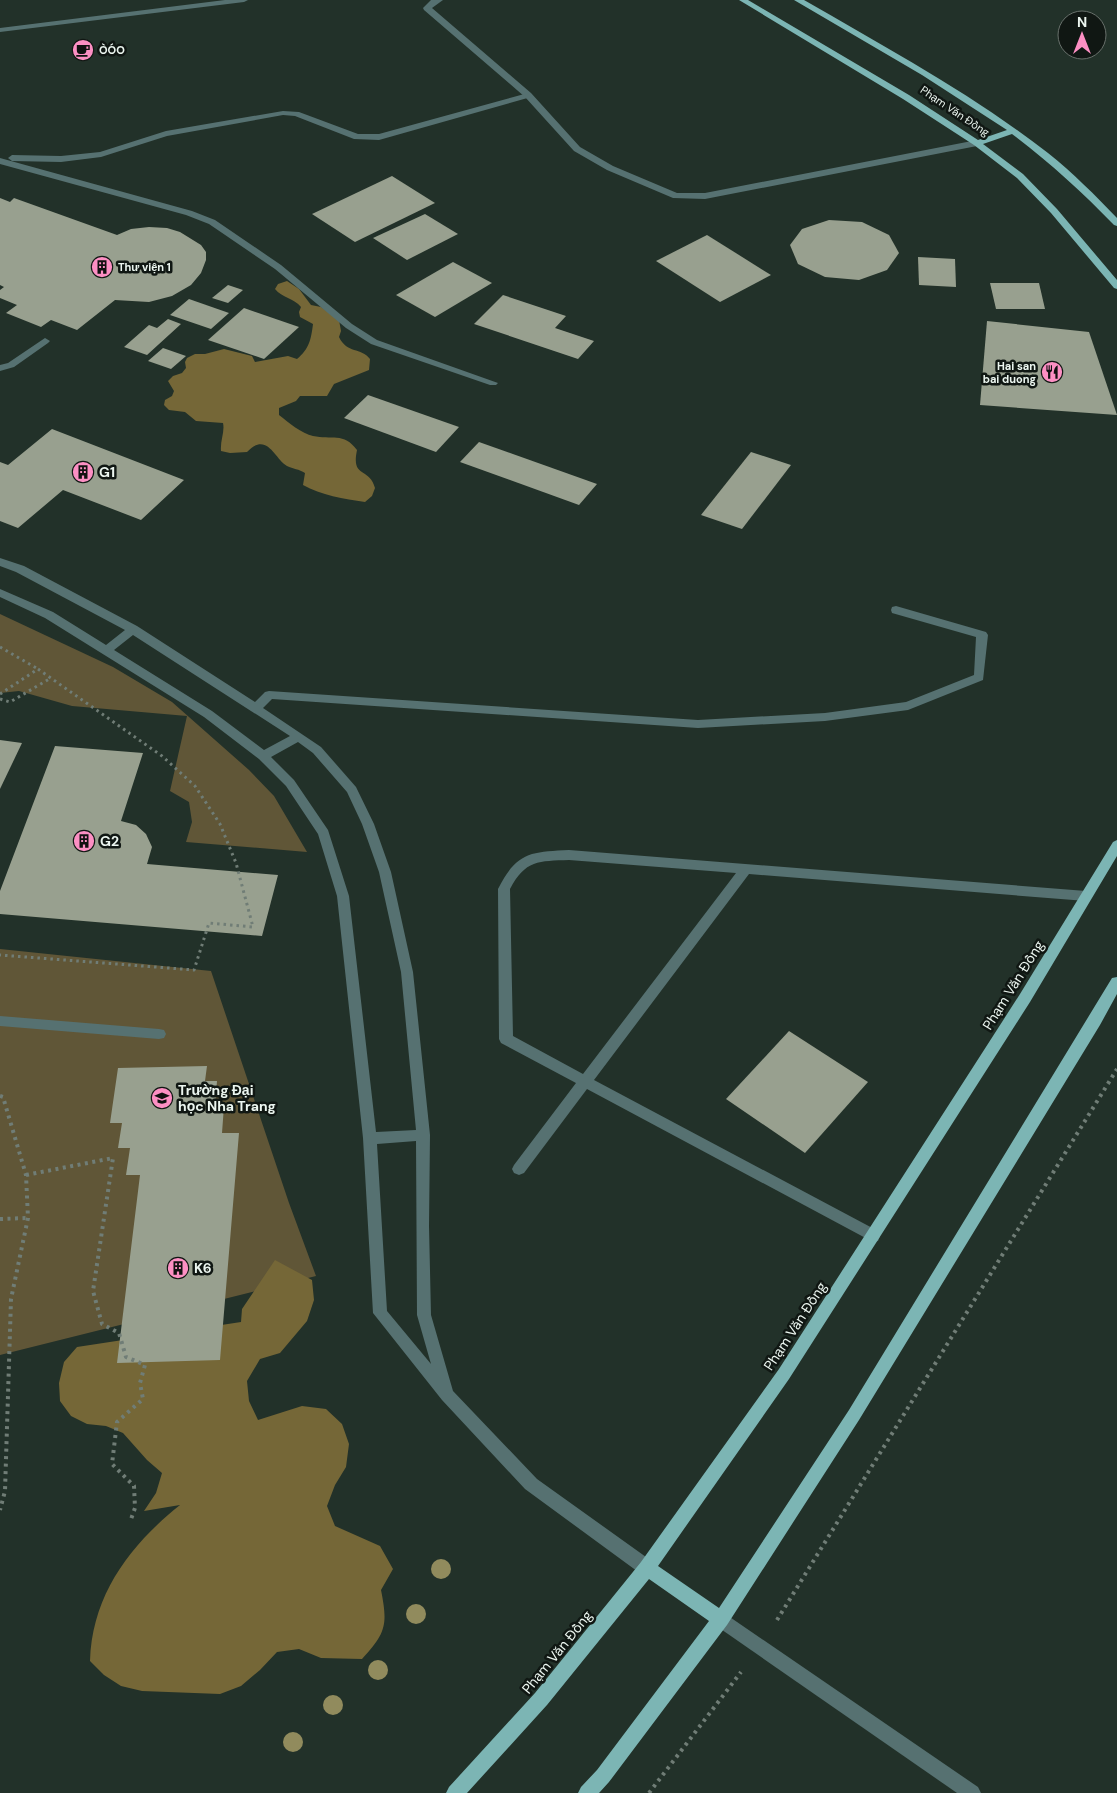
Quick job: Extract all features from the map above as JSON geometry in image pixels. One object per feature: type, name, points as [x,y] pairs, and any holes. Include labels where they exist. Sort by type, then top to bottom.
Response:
[{"type":"main road","name":"Phạm Văn Đồng","points":[[743,0],[906,96],[978,143],[1020,176],[1117,286]]},
{"type":"main road","name":"Phạm Văn Đồng","points":[[798,0],[978,106],[1091,194],[1117,223]]},
{"type":"main road","points":[[978,143],[1012,131]]},
{"type":"main road","name":"Phạm Văn Đồng","points":[[455,1793],[540,1699],[647,1568],[784,1374],[1025,998],[1117,844]]},
{"type":"main road","points":[[587,1793],[721,1619],[854,1415],[1096,1021],[1117,982]]},
{"type":"main road","points":[[647,1568],[721,1619]]},
{"type":"street","points":[[0,30],[244,0]]},
{"type":"street","points":[[439,0],[434,1],[427,8],[528,95],[577,149],[610,168],[676,196],[704,196],[978,143]]},
{"type":"street","points":[[0,157],[26,160],[61,159],[101,154],[166,134],[283,113],[296,114],[357,137],[379,137],[528,95]]},
{"type":"street","points":[[0,161],[189,213],[212,222],[278,267],[349,326],[374,342],[493,383]]},
{"type":"street","points":[[0,368],[12,365],[45,341]]},
{"type":"street","points":[[0,562],[20,568],[133,629],[298,736],[317,750],[352,790],[368,824],[385,872],[407,972],[423,1135],[422,1226],[424,1315],[448,1395]]},
{"type":"street","points":[[0,593],[49,615],[208,714],[262,756],[290,783],[324,833],[344,896],[370,1138],[380,1312],[448,1395],[531,1484],[647,1568]]},
{"type":"street","points":[[255,709],[270,695],[698,724],[825,717],[908,706],[979,677],[982,636],[969,630],[896,610]]},
{"type":"street","points":[[106,651],[133,629]]},
{"type":"street","points":[[262,756],[298,736]]},
{"type":"street","points":[[873,1236],[506,1039],[504,889],[512,871],[526,860],[570,855],[1086,896]]},
{"type":"street","points":[[519,1169],[746,869]]},
{"type":"street","points":[[0,1021],[159,1034]]},
{"type":"street","points":[[370,1138],[423,1135]]},
{"type":"street","points":[[721,1619],[760,1648],[972,1793]]},
{"type":"path","points":[[0,647],[38,669],[162,756],[195,786],[220,824],[236,863],[253,927],[209,923],[194,970],[0,955]]},
{"type":"path","points":[[0,694],[38,669]]},
{"type":"path","points":[[0,699],[10,702],[51,678]]},
{"type":"path","points":[[649,1793],[760,1648],[1117,1069]]},
{"type":"path","points":[[0,1096],[3,1097],[26,1175],[28,1218],[11,1299],[5,1491],[0,1510]]},
{"type":"path","points":[[26,1175],[113,1158],[93,1292],[102,1324],[119,1333],[126,1357],[145,1365],[140,1383],[142,1399],[117,1422],[112,1464],[134,1486],[135,1508],[130,1522]]},
{"type":"path","points":[[0,1219],[28,1218]]},
{"type":"shaded area","points":[[287,281],[299,289],[311,305],[321,307],[339,320],[341,331],[339,337],[342,342],[370,359],[369,370],[334,384],[327,396],[300,396],[296,401],[279,408],[279,415],[304,433],[313,436],[342,439],[352,444],[357,450],[356,465],[358,469],[369,477],[375,488],[372,496],[365,502],[325,494],[303,485],[305,473],[287,466],[265,445],[254,446],[247,452],[230,453],[221,451],[223,423],[196,421],[185,412],[169,410],[164,405],[165,400],[172,396],[174,391],[168,381],[173,376],[182,373],[186,368],[185,362],[187,358],[195,354],[205,354],[224,349],[252,356],[255,362],[288,356],[297,359],[304,352],[309,344],[313,324],[300,317],[301,307],[298,304],[275,289],[278,284]]},
{"type":"shaded area","points":[[0,614],[113,667],[172,702],[249,770],[274,796],[307,852],[186,842],[192,822],[189,802],[170,791],[187,716],[72,706],[19,691],[0,693]]},
{"type":"shaded area","points":[[0,949],[211,971],[289,1203],[316,1276],[0,1355]]},
{"type":"shaded area","points":[[275,1260],[312,1280],[314,1300],[307,1321],[280,1353],[260,1359],[247,1381],[249,1401],[258,1420],[302,1406],[326,1409],[342,1424],[349,1444],[346,1467],[335,1485],[327,1506],[335,1526],[380,1546],[393,1569],[381,1590],[384,1612],[383,1628],[376,1642],[362,1659],[321,1658],[299,1649],[277,1652],[241,1686],[220,1694],[142,1691],[121,1686],[104,1675],[90,1661],[92,1637],[98,1614],[106,1593],[130,1555],[162,1520],[180,1505],[144,1511],[156,1493],[162,1473],[147,1460],[123,1433],[106,1426],[87,1424],[71,1416],[60,1401],[59,1383],[64,1362],[77,1347],[241,1322],[242,1309]]},
{"type":"building","points":[[392,176],[435,203],[355,242],[312,214]]},
{"type":"building","name":"Thư viện 1","points":[[0,198],[10,202],[14,198],[117,235],[131,229],[167,228],[180,232],[201,245],[206,252],[206,260],[201,273],[191,285],[172,296],[149,302],[115,300],[77,330],[51,320],[41,327],[6,313],[17,305],[0,298],[0,290],[4,287],[0,285]]},
{"type":"building","points":[[425,214],[458,234],[407,260],[373,238]]},
{"type":"building","points":[[829,220],[862,222],[889,235],[899,253],[887,270],[859,280],[825,277],[798,264],[790,245],[802,229]]},
{"type":"building","points":[[707,235],[771,275],[720,302],[656,261]]},
{"type":"building","points":[[918,257],[955,259],[956,287],[919,285]]},
{"type":"building","points":[[453,262],[492,283],[435,317],[396,295]]},
{"type":"building","points":[[990,283],[1039,283],[1045,309],[996,309]]},
{"type":"building","points":[[228,285],[243,290],[228,303],[212,298]]},
{"type":"building","points":[[503,295],[566,316],[555,328],[594,341],[578,359],[474,324]]},
{"type":"building","points":[[189,299],[229,313],[211,329],[170,315]]},
{"type":"building","points":[[244,308],[299,327],[264,359],[208,340]]},
{"type":"building","points":[[168,319],[181,324],[147,355],[124,347],[149,325],[157,328]]},
{"type":"building","points":[[987,321],[1089,332],[1117,415],[980,405]]},
{"type":"building","points":[[163,348],[186,356],[171,369],[148,361]]},
{"type":"building","points":[[368,395],[459,427],[436,452],[344,418]]},
{"type":"building","name":"G1","points":[[52,429],[184,480],[141,520],[63,490],[18,528],[0,521],[0,462],[8,465]]},
{"type":"building","points":[[479,442],[597,484],[579,505],[460,462]]},
{"type":"building","points":[[751,452],[791,465],[742,529],[701,515]]},
{"type":"building","points":[[0,740],[22,743],[0,789]]},
{"type":"building","name":"G2","points":[[55,746],[143,753],[121,821],[136,825],[146,834],[152,847],[147,864],[278,875],[262,936],[0,914],[0,891]]},
{"type":"building","points":[[789,1031],[868,1082],[805,1153],[726,1099]]},
{"type":"building","name":"K6","points":[[207,1066],[205,1081],[217,1081],[215,1106],[224,1106],[222,1133],[239,1133],[220,1360],[117,1363],[140,1175],[126,1175],[130,1148],[118,1148],[122,1123],[110,1123],[118,1068]]},
{"type":"place","name":"ÒÓO","points":[[83,50]]},
{"type":"place","name":"Thư viện 1","points":[[102,267]]},
{"type":"place","name":"Hai san bai duong","points":[[1052,372]]},
{"type":"place","name":"G1","points":[[83,472]]},
{"type":"place","name":"G2","points":[[84,841]]},
{"type":"place","name":"Trường Đại học Nha Trang","points":[[162,1098]]},
{"type":"place","name":"K6","points":[[178,1268]]}]
